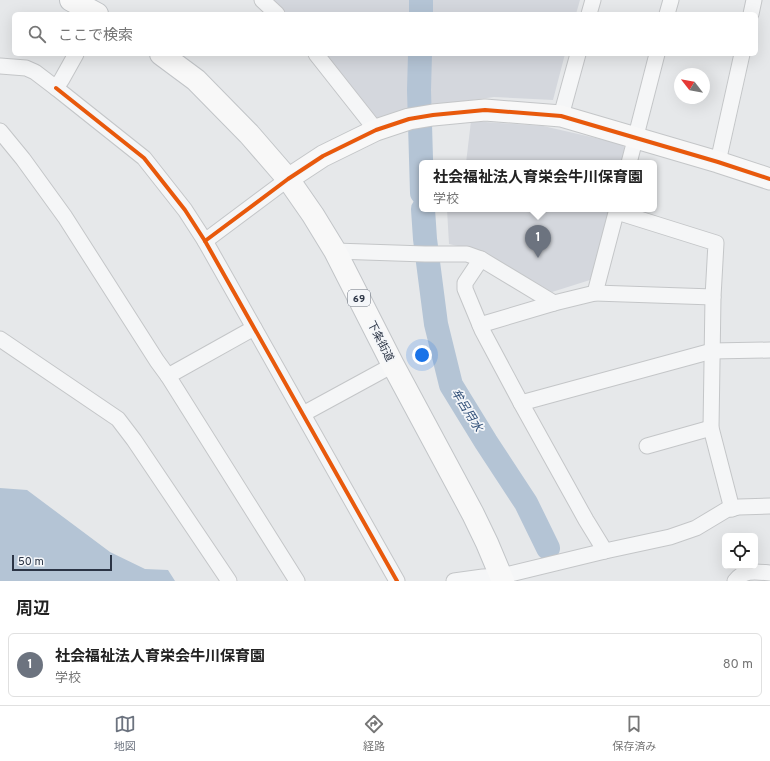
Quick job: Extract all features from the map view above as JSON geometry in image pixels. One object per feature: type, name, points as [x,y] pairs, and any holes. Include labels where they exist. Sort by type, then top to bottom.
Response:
[{"type":"main road","points":[[71,0],[93,12]]},
{"type":"main road","name":"下条街道","points":[[164,56],[196,80],[249,134],[288,179],[313,215],[335,251],[393,365],[473,514],[502,579]]},
{"type":"street","points":[[98,12],[102,0]]},
{"type":"street","points":[[262,0],[275,12]]},
{"type":"street","points":[[590,12],[593,0]]},
{"type":"street","points":[[668,12],[671,0]]},
{"type":"street","points":[[751,12],[754,0]]},
{"type":"street","points":[[56,88],[75,56]]},
{"type":"street","points":[[318,56],[376,130]]},
{"type":"street","points":[[561,116],[577,56]]},
{"type":"street","points":[[630,160],[656,56]]},
{"type":"street","points":[[718,162],[742,56]]},
{"type":"street","points":[[0,66],[26,68],[35,72],[144,158],[184,210],[205,241],[397,581]]},
{"type":"street","points":[[205,241],[288,179],[323,156],[376,130],[409,119],[433,115],[485,110],[561,116],[636,137],[770,179]]},
{"type":"street","points":[[0,131],[23,159],[65,217],[152,354],[168,376],[297,581]]},
{"type":"street","points":[[595,293],[616,212]]},
{"type":"street","points":[[623,212],[716,243],[713,297],[711,428],[732,508]]},
{"type":"street","points":[[335,251],[467,254],[481,260],[554,303]]},
{"type":"street","points":[[481,260],[465,283],[465,289],[480,325],[521,403],[586,520],[605,551]]},
{"type":"street","points":[[480,325],[554,303],[595,293],[713,297]]},
{"type":"street","points":[[168,376],[254,328]]},
{"type":"street","points":[[0,339],[118,419],[134,440],[230,581]]},
{"type":"street","points":[[521,403],[712,351],[770,350]]},
{"type":"street","points":[[302,414],[393,365]]},
{"type":"street","points":[[647,446],[711,428]]},
{"type":"street","points":[[454,581],[483,577],[502,579],[605,551],[670,537],[696,528],[732,508],[770,506]]},
{"type":"street","points":[[735,581],[744,573],[750,572],[770,574]]},
{"type":"shaded area","points":[[274,0],[580,0],[577,12],[285,12]]},
{"type":"shaded area","points":[[324,56],[564,56],[553,100],[494,97],[443,104],[378,119]]},
{"type":"shaded area","points":[[471,121],[543,126],[622,144],[627,151],[624,160],[466,160]]},
{"type":"shaded area","points":[[447,212],[610,212],[590,280],[552,292],[479,251],[449,244]]},
{"type":"water","points":[[0,488],[27,490],[110,552],[145,569],[168,570],[175,581],[0,581]]},
{"type":"waterway","name":"牟呂用水","points":[[421,0],[421,12]]},
{"type":"waterway","name":"牟呂用水","points":[[420,56],[419,90],[421,160]]},
{"type":"waterway","name":"牟呂用水","points":[[423,212],[425,239],[436,324],[451,385],[526,503],[548,548]]},
{"type":"cycle path","points":[[56,88],[144,158],[185,210],[205,241],[397,581]]},
{"type":"cycle path","points":[[205,241],[288,179],[323,156],[376,130],[409,119],[433,115],[485,110],[561,116],[718,162],[770,179]]},
{"type":"place","name":"社会福祉法人育栄会牛川保育園","points":[[538,258]]}]
